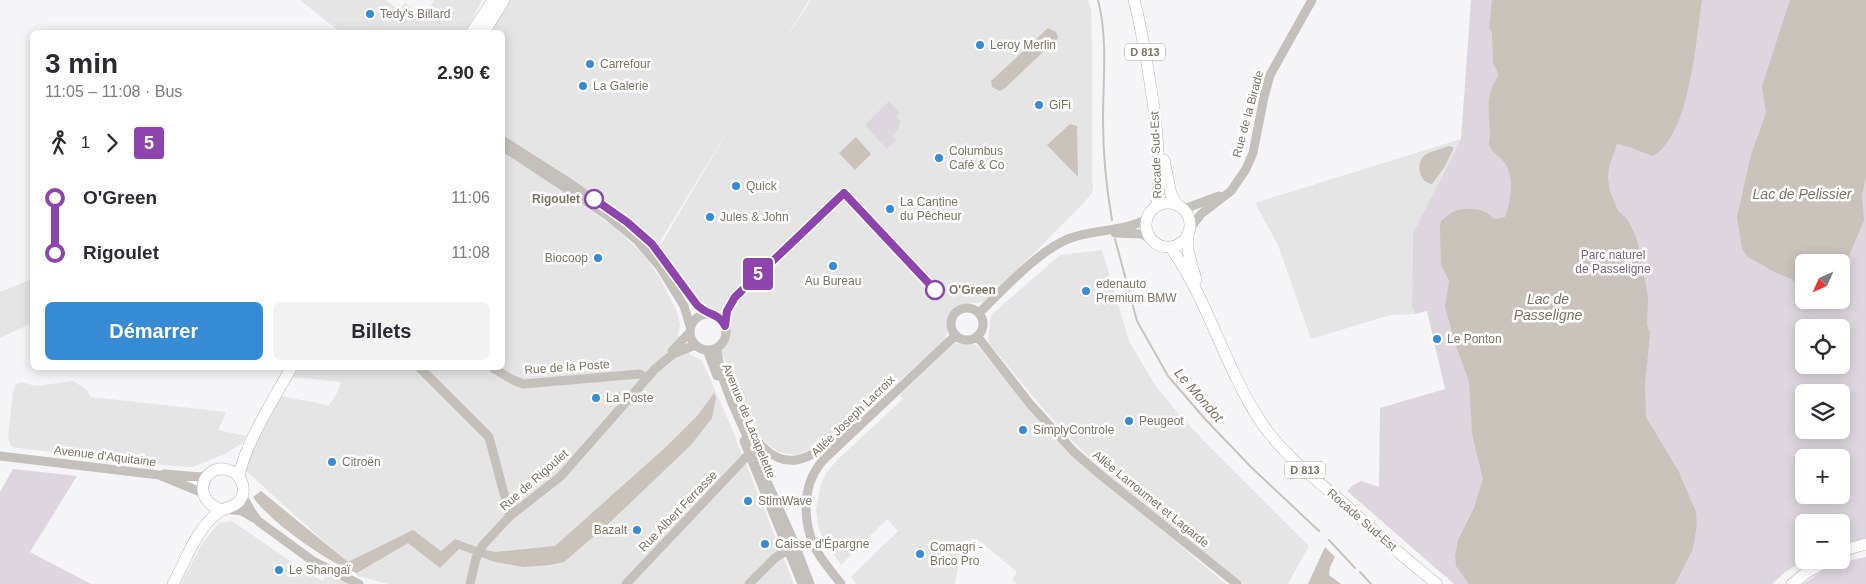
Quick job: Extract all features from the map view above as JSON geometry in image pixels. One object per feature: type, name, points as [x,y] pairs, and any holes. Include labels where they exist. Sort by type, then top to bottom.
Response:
[{"type":"main road","points":[[475,30],[496,0]]},
{"type":"main road","points":[[483,30],[504,0]]},
{"type":"main road","name":"Rocade Sud-Est","points":[[1134,0],[1160,127],[1168,184],[1171,194],[1181,207]]},
{"type":"main road","name":"Rocade Sud-Est","points":[[1154,104],[1159,186],[1157,206]]},
{"type":"main road","points":[[1171,203],[1181,207],[1188,214],[1189,231],[1178,246],[1171,248],[1157,244],[1151,239],[1142,221],[1157,206],[1171,203]]},
{"type":"main road","name":"Rocade Sud-Est","points":[[1189,231],[1188,251],[1212,326]]},
{"type":"main road","name":"Rocade Sud-Est","points":[[1171,248],[1187,272],[1233,373],[1260,420],[1281,446],[1303,468],[1437,584]]},
{"type":"main road","points":[[239,477],[241,466],[250,445],[290,370]]},
{"type":"main road","points":[[225,469],[231,466],[250,445]]},
{"type":"main road","points":[[173,584],[202,529],[206,507],[204,496],[205,480],[209,474],[219,469],[235,473],[239,477],[243,489],[242,496],[237,504],[224,510],[202,529]]},
{"type":"main road","points":[[204,496],[215,508],[224,510]]},
{"type":"main road","points":[[1850,548],[1866,544]]},
{"type":"main road","points":[[1850,552],[1866,548]]},
{"type":"main road","points":[[1783,584],[1806,569]]},
{"type":"main road","points":[[1792,584],[1813,569]]},
{"type":"street","points":[[484,16],[488,0]]},
{"type":"street","points":[[483,30],[496,0]]},
{"type":"street","name":"Rue de la Birade","points":[[1189,231],[1198,217],[1222,199],[1237,183],[1254,153],[1270,75],[1312,0]]},
{"type":"street","name":"Avenue de Lacapelette","points":[[505,142],[568,182],[639,232],[652,244],[680,284],[706,314],[718,317],[725,326],[725,338],[717,348],[707,350],[748,455],[802,584]]},
{"type":"street","points":[[505,149],[608,216],[636,240],[660,267],[684,306],[695,345],[707,350]]},
{"type":"street","name":"Rue de la Birade","points":[[1181,207],[1215,198],[1237,183]]},
{"type":"street","points":[[979,313],[1053,246],[1080,235],[1142,221]]},
{"type":"street","points":[[1080,235],[1126,233],[1142,234],[1151,239]]},
{"type":"street","points":[[965,308],[979,313],[983,322],[981,332],[977,336],[969,340],[956,335],[952,321],[956,312],[965,308]]},
{"type":"street","points":[[662,362],[690,329],[696,318],[706,314]]},
{"type":"street","name":"Allée Joseph Lacroix","points":[[841,584],[814,546],[808,529],[805,510],[811,480],[821,463],[956,335]]},
{"type":"street","name":"Allée Larroumet et Lagarde","points":[[977,336],[1030,404],[1074,452],[1237,584]]},
{"type":"street","name":"Rue de Rigoulet","points":[[470,584],[476,558],[483,545],[510,516],[561,476],[662,362],[673,354],[695,345]]},
{"type":"street","name":"Avenue de Lacapelette","points":[[717,348],[720,371],[732,403],[794,542],[810,584]]},
{"type":"street","points":[[422,370],[490,437],[510,516]]},
{"type":"street","name":"Rue de la Poste","points":[[496,370],[523,384],[640,374],[646,378]]},
{"type":"street","points":[[732,403],[742,413],[749,429],[763,448],[774,457],[790,461],[805,459],[820,451],[870,411],[882,405]]},
{"type":"street","name":"Rue Albert Ferrasse","points":[[626,584],[748,455]]},
{"type":"street","name":"Avenue d'Aquitaine","points":[[0,456],[158,475],[204,496]]},
{"type":"street","points":[[158,475],[200,477],[209,474]]},
{"type":"street","points":[[242,496],[258,520]]},
{"type":"street","points":[[224,510],[242,511],[258,520],[313,561],[359,584]]},
{"type":"street","points":[[750,584],[775,558],[788,549]]},
{"type":"shaded area","points":[[300,0],[386,0],[399,10],[405,3],[424,17],[434,0],[482,0],[466,30],[338,30]]},
{"type":"shaded area","points":[[507,0],[809,0],[782,45],[811,0],[1088,0],[1091,10],[1092,46],[1092,193],[984,302],[973,303],[950,313],[949,327],[944,341],[883,395],[812,450],[795,455],[778,452],[765,442],[757,431],[719,347],[725,339],[727,332],[726,324],[716,314],[705,311],[659,248],[733,122],[657,246],[652,244],[625,214],[505,139],[505,30],[488,30]]},
{"type":"shaded area","points":[[1461,139],[1413,233],[1412,306],[1415,314],[1390,315],[1311,339],[1278,245],[1255,203]]},
{"type":"shaded area","points":[[505,152],[613,226],[642,253],[660,278],[677,312],[680,325],[678,335],[690,354],[702,361],[730,424],[794,584],[389,584],[358,576],[338,554],[243,468],[280,396],[328,406],[337,393],[341,382],[293,377],[297,370],[505,370]]},
{"type":"shaded area","points":[[1102,250],[1129,341],[1155,385],[1181,417],[1309,546],[1288,584],[1244,584],[1110,476],[1072,441],[988,342],[991,315],[1060,255]]},
{"type":"shaded area","points":[[30,280],[30,324],[0,338],[0,292]]},
{"type":"shaded area","points":[[954,343],[977,345],[1037,418],[1093,472],[1226,584],[1017,584],[1012,580],[1017,572],[977,539],[963,541],[955,584],[856,584],[851,577],[898,531],[887,519],[841,565],[824,541],[818,526],[816,510],[821,483],[837,460],[903,399],[900,395]]},
{"type":"shaded area","points":[[73,381],[86,389],[91,397],[226,412],[218,430],[246,436],[242,443],[227,453],[193,467],[139,463],[11,447],[8,437],[13,391],[16,384],[21,382],[36,386]]},
{"type":"shaded area","points":[[232,521],[309,574],[323,581],[328,570],[359,584],[181,584],[202,543],[219,523]]},
{"type":"green space","name":"Parc naturel de Passeligne","points":[[1471,0],[1866,0],[1866,538],[1850,542],[1850,514],[1795,514],[1795,566],[1772,584],[1454,584],[1347,491],[1361,481],[1379,487],[1380,408],[1445,389],[1427,311],[1415,314],[1412,306],[1413,233],[1461,139]]},
{"type":"green space","points":[[889,101],[900,113],[896,116],[900,121],[898,130],[892,136],[897,140],[887,149],[865,125]]},
{"type":"green space","points":[[13,469],[77,476],[30,552],[91,584],[0,584],[0,492]]},
{"type":"green space","points":[[1866,557],[1866,584],[1803,584],[1826,569],[1850,569],[1850,560]]},
{"type":"water","name":"Lac de Passeligne","points":[[1492,0],[1702,0],[1689,85],[1675,129],[1665,145],[1653,156],[1617,144],[1609,167],[1608,178],[1610,191],[1618,211],[1627,219],[1635,234],[1648,298],[1647,325],[1650,333],[1645,385],[1646,417],[1679,472],[1696,512],[1697,524],[1693,549],[1675,584],[1469,584],[1456,566],[1455,556],[1458,540],[1474,508],[1483,479],[1472,434],[1469,381],[1456,346],[1445,307],[1449,281],[1441,265],[1440,227],[1441,221],[1451,213],[1460,210],[1471,209],[1481,211],[1491,215],[1494,219],[1505,217],[1509,204],[1510,174],[1504,162],[1493,152],[1489,144],[1489,96],[1498,77],[1497,70],[1493,64],[1492,32],[1489,28]]},
{"type":"water","name":"Lac de Pelissier","points":[[1790,0],[1866,0],[1866,176],[1862,196],[1864,220],[1850,254],[1795,254],[1795,282],[1748,257],[1742,249],[1737,217],[1751,155],[1766,113],[1762,86]]},
{"type":"water","points":[[1048,28],[1056,32],[1058,38],[1005,88],[1000,91],[992,87],[991,81]]},
{"type":"water","points":[[1070,124],[1077,126],[1078,177],[1047,145]]},
{"type":"water","points":[[856,137],[871,154],[855,170],[839,153]]},
{"type":"water","points":[[1449,146],[1453,147],[1453,150],[1444,168],[1432,184],[1428,183],[1421,176],[1420,172],[1419,167],[1422,159],[1427,154]]},
{"type":"water","points":[[714,393],[716,398],[712,418],[691,445],[607,525],[564,562],[523,567],[495,562],[459,549],[440,568],[408,543],[357,573],[331,560],[300,540],[272,518],[253,497],[261,491],[348,562],[413,530],[441,551],[455,539],[496,552],[555,546],[667,446],[698,415]]},
{"type":"water","points":[[1325,547],[1335,557],[1330,567],[1329,575],[1341,584],[1308,584]]},
{"type":"waterway","name":"Le Mondot","points":[[1098,0],[1104,44],[1104,158],[1112,220]]},
{"type":"waterway","name":"Le Mondot","points":[[1115,239],[1137,321],[1168,376],[1205,419],[1251,467],[1319,531]]},
{"type":"waterway","points":[[1329,540],[1355,568]]},
{"type":"waterway","points":[[1360,572],[1371,584]]},
{"type":"bus line","name":"5","points":[[594,199],[627,222],[652,244],[697,305],[706,314],[718,317],[725,326],[727,311],[735,297],[844,193],[935,290]]},
{"type":"place","name":"Tedy's Billard","points":[[370,14]]},
{"type":"place","name":"Leroy Merlin","points":[[980,45]]},
{"type":"place","name":"Carrefour","points":[[590,64]]},
{"type":"place","name":"La Galerie","points":[[583,86]]},
{"type":"place","name":"GiFi","points":[[1039,105]]},
{"type":"place","name":"Columbus Café & Co","points":[[939,158]]},
{"type":"place","name":"Quick","points":[[736,186]]},
{"type":"place","name":"Rigoulet","points":[[594,199]]},
{"type":"place","name":"La Cantine du Pêcheur","points":[[890,209]]},
{"type":"place","name":"Jules & John","points":[[710,217]]},
{"type":"place","name":"Biocoop","points":[[598,258]]},
{"type":"place","name":"Au Bureau","points":[[833,266]]},
{"type":"place","name":"O'Green","points":[[935,290]]},
{"type":"place","name":"edenauto Premium BMW","points":[[1086,291]]},
{"type":"place","name":"Le Ponton","points":[[1437,339]]},
{"type":"place","name":"La Poste","points":[[596,398]]},
{"type":"place","name":"Peugeot","points":[[1129,421]]},
{"type":"place","name":"SimplyControle","points":[[1023,430]]},
{"type":"place","name":"Citroën","points":[[332,462]]},
{"type":"place","name":"StimWave","points":[[748,501]]},
{"type":"place","name":"Bazalt","points":[[637,530]]},
{"type":"place","name":"Caisse d'Épargne","points":[[765,544]]},
{"type":"place","name":"Comagri - Brico Pro","points":[[920,554]]},
{"type":"place","name":"Le Shangaï","points":[[279,570]]}]
